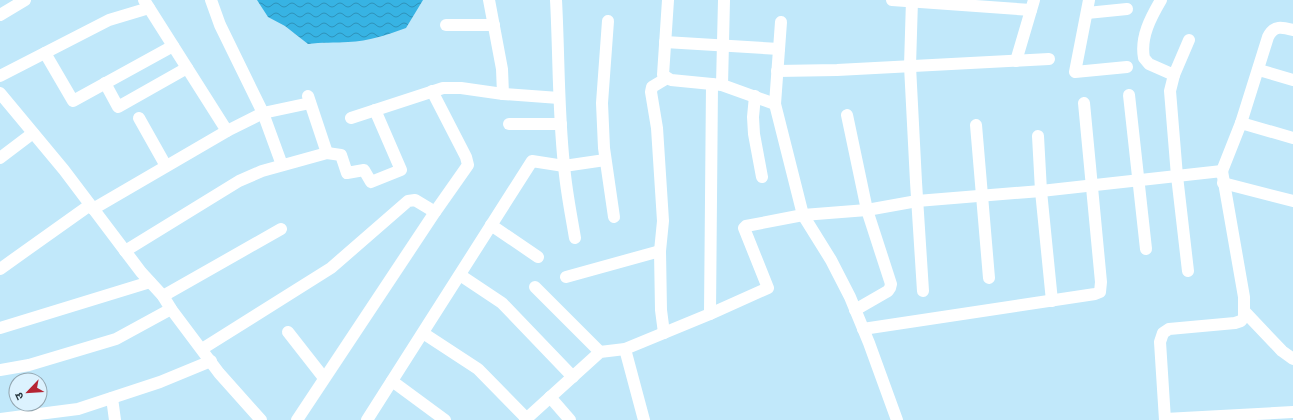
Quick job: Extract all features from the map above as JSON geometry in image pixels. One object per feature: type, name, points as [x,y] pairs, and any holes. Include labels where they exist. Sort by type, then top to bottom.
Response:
[{"type":"street","points":[[0,15],[25,0]]},
{"type":"street","points":[[211,0],[220,24],[262,113],[282,165]]},
{"type":"street","points":[[489,0],[502,70],[503,94]]},
{"type":"street","points":[[556,0],[559,49],[559,98],[564,166],[575,238]]},
{"type":"street","points":[[668,0],[663,75],[666,78],[671,80],[717,84],[775,104]]},
{"type":"street","points":[[710,314],[717,84],[723,46],[724,0]]},
{"type":"street","points":[[892,0],[1033,5],[1016,61]]},
{"type":"street","points":[[1089,0],[1075,72],[1127,67]]},
{"type":"street","points":[[1161,0],[1151,16],[1147,27],[1144,40],[1144,58],[1149,64],[1174,75]]},
{"type":"street","points":[[912,1],[910,66],[923,291]]},
{"type":"street","points":[[0,76],[109,20],[146,4],[226,130]]},
{"type":"street","points":[[1087,13],[1127,9]]},
{"type":"street","points":[[608,21],[602,103],[605,160],[614,217]]},
{"type":"street","points":[[781,22],[775,104],[803,215],[831,260],[855,310],[897,420]]},
{"type":"street","points":[[446,25],[494,25]]},
{"type":"street","points":[[1293,30],[1278,27],[1268,36],[1259,70],[1222,177],[1244,297],[1243,319],[1239,322],[1169,329],[1163,333],[1160,342],[1165,419],[1293,412]]},
{"type":"street","points":[[1188,271],[1177,176],[1170,91],[1174,75],[1189,40]]},
{"type":"street","points":[[665,42],[779,49]]},
{"type":"street","points":[[45,53],[73,100],[173,46]]},
{"type":"street","points":[[777,71],[838,70],[1049,59]]},
{"type":"street","points":[[105,83],[118,107],[187,68]]},
{"type":"street","points":[[1259,70],[1293,80]]},
{"type":"street","points":[[664,333],[660,310],[660,251],[663,221],[657,128],[651,92],[652,87],[666,78]]},
{"type":"street","points":[[351,118],[443,88],[461,88],[503,94],[559,98]]},
{"type":"street","points":[[296,420],[468,165],[468,161],[432,91]]},
{"type":"street","points":[[0,93],[64,170],[125,251],[163,296],[219,373],[261,420]]},
{"type":"street","points":[[1129,95],[1146,249]]},
{"type":"street","points":[[755,96],[753,117],[754,134],[762,178]]},
{"type":"street","points":[[0,269],[92,207],[166,166],[226,130],[262,113],[309,99],[327,154]]},
{"type":"street","points":[[863,329],[1095,294],[1101,290],[1084,103]]},
{"type":"street","points":[[125,251],[239,181],[262,171],[282,165],[327,154],[341,155],[348,173],[364,170],[371,182],[401,170],[375,110]]},
{"type":"street","points":[[848,115],[867,210],[890,280],[890,288],[884,294],[855,310]]},
{"type":"street","points":[[139,118],[166,166]]},
{"type":"street","points":[[1241,123],[1293,138]]},
{"type":"street","points":[[509,124],[561,124]]},
{"type":"street","points":[[976,125],[989,278]]},
{"type":"street","points":[[1,156],[34,133]]},
{"type":"street","points":[[1038,136],[1041,191],[1052,300]]},
{"type":"street","points":[[367,420],[532,161],[564,166],[605,160]]},
{"type":"street","points":[[423,333],[478,369],[526,419],[600,352],[625,349],[768,288],[744,228],[746,226],[803,215],[867,210],[917,201],[1041,191],[1177,176],[1222,177],[1293,201]]},
{"type":"street","points":[[202,348],[331,268],[405,203],[415,200],[435,212]]},
{"type":"street","points":[[491,225],[538,257]]},
{"type":"street","points":[[163,296],[281,229]]},
{"type":"street","points":[[566,277],[660,251]]},
{"type":"street","points":[[460,275],[502,303],[573,378]]},
{"type":"street","points":[[0,328],[150,282]]},
{"type":"street","points":[[535,287],[600,352]]},
{"type":"street","points":[[0,370],[29,365],[116,339],[171,309]]},
{"type":"street","points":[[1244,312],[1282,351],[1293,359]]},
{"type":"street","points":[[288,332],[324,378]]},
{"type":"street","points":[[625,349],[644,420]]},
{"type":"street","points":[[8,419],[78,409],[160,382],[211,361]]},
{"type":"street","points":[[392,381],[445,420]]},
{"type":"street","points":[[550,397],[570,420]]},
{"type":"street","points":[[112,398],[116,420]]},
{"type":"water","points":[[257,0],[423,0],[406,28],[371,39],[308,44],[285,26],[268,17]]}]
